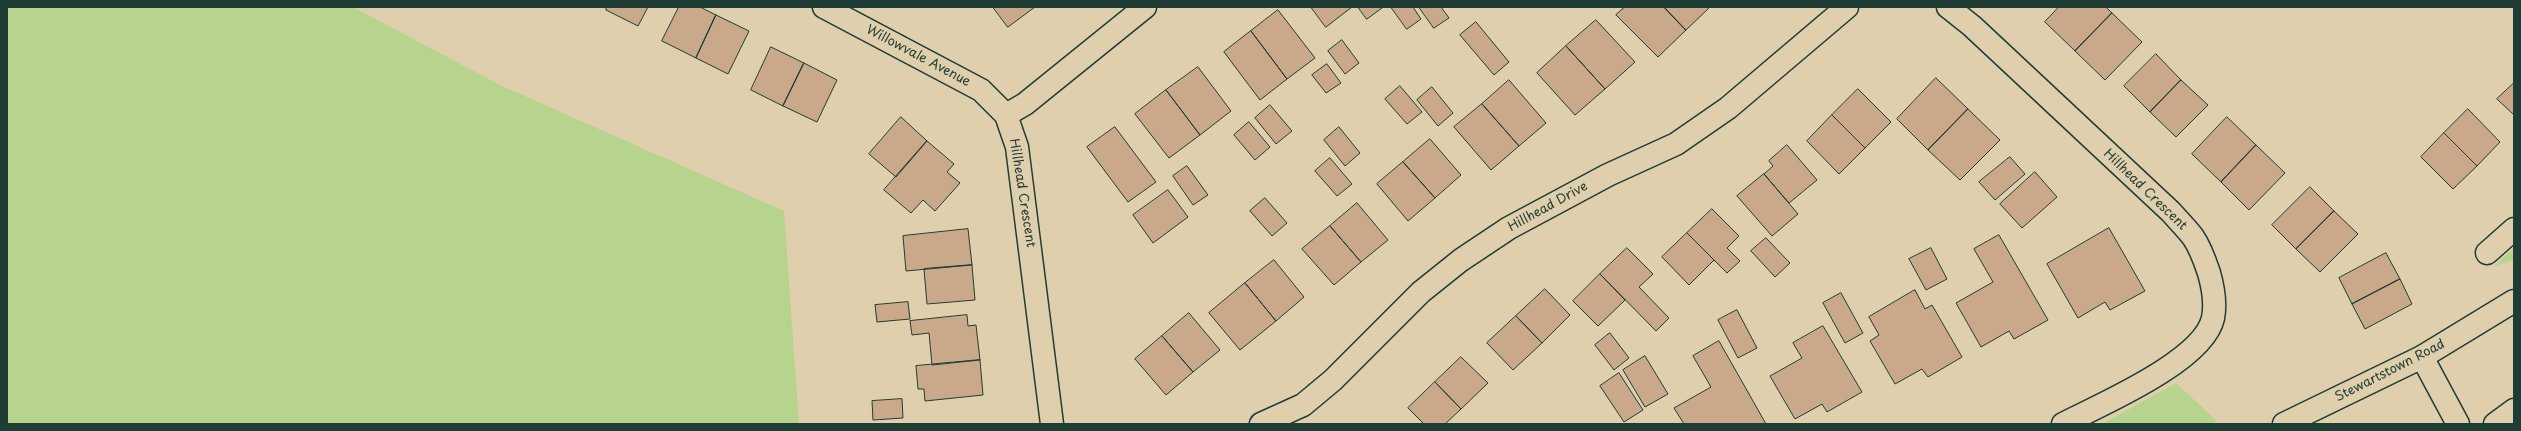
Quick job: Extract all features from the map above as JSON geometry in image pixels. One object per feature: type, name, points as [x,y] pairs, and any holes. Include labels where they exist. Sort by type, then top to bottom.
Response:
[{"type":"street","name":"Willowvale Avenue","points":[[824,7],[981,90],[1006,115]]},
{"type":"street","points":[[1006,115],[1025,104],[1145,7]]},
{"type":"street","name":"Hillhead Drive","points":[[1261,424],[1309,400],[1333,380],[1421,292],[1461,260],[1509,228],[1608,175],[1676,144],[1728,108],[1847,7]]},
{"type":"street","name":"Hillhead Crescent","points":[[1948,7],[1972,26],[2170,212],[2194,238],[2206,264],[2214,288],[2213,319],[2199,342],[2181,360],[2119,396],[2063,424]]},
{"type":"street","name":"Hillhead Crescent","points":[[1006,115],[1017,147],[1052,424]]},
{"type":"street","points":[[2487,253],[2514,229]]},
{"type":"street","name":"Stewartstown Road","points":[[2284,424],[2422,357],[2514,301]]},
{"type":"street","points":[[2422,357],[2458,424]]},
{"type":"street","points":[[2495,424],[2514,410]]},
{"type":"green space","points":[[7,7],[353,7],[502,86],[784,211],[799,424],[7,424]]},
{"type":"green space","points":[[2514,248],[2514,260],[2494,266]]},
{"type":"green space","points":[[2176,383],[2217,421],[2210,424],[2102,424]]},
{"type":"building","points":[[607,7],[648,7],[638,26],[606,10]]},
{"type":"building","points":[[679,7],[700,7],[716,15],[696,58],[662,41]]},
{"type":"building","points":[[993,7],[1035,7],[1008,27]]},
{"type":"building","points":[[1311,7],[1352,7],[1326,27]]},
{"type":"building","points":[[1358,7],[1381,7],[1382,8],[1367,19]]},
{"type":"building","points":[[1391,7],[1413,7],[1421,19],[1407,29]]},
{"type":"building","points":[[1419,7],[1441,7],[1449,18],[1434,28]]},
{"type":"building","points":[[1625,7],[1664,7],[1686,30],[1658,57],[1616,15]]},
{"type":"building","points":[[1664,7],[1710,7],[1686,30]]},
{"type":"building","points":[[2059,7],[2106,7],[2112,13],[2075,51],[2045,22]]},
{"type":"building","points":[[1278,10],[1315,58],[1287,79],[1251,31]]},
{"type":"building","points":[[2112,13],[2142,42],[2105,80],[2075,51]]},
{"type":"building","points":[[716,15],[749,31],[728,74],[696,58]]},
{"type":"building","points":[[1596,20],[1635,62],[1605,89],[1566,46]]},
{"type":"building","points":[[1476,22],[1509,62],[1494,75],[1460,35]]},
{"type":"building","points":[[1251,31],[1287,79],[1260,100],[1224,52]]},
{"type":"building","points":[[1342,40],[1359,63],[1345,74],[1328,51]]},
{"type":"building","points":[[1566,46],[1605,89],[1575,115],[1537,73]]},
{"type":"building","points":[[771,47],[804,63],[783,106],[751,90]]},
{"type":"building","points":[[2156,54],[2181,80],[2150,112],[2124,86]]},
{"type":"building","points":[[804,63],[837,80],[817,122],[783,106]]},
{"type":"building","points":[[1327,64],[1341,83],[1326,93],[1312,75]]},
{"type":"building","points":[[1198,67],[1231,111],[1200,135],[1166,90]]},
{"type":"building","points":[[1936,78],[1968,109],[1928,150],[1897,119]]},
{"type":"building","points":[[1509,80],[1546,123],[1519,146],[1482,104]]},
{"type":"building","points":[[2181,80],[2208,105],[2176,137],[2150,112]]},
{"type":"building","points":[[2514,83],[2514,115],[2497,99]]},
{"type":"building","points":[[1400,86],[1422,112],[1407,124],[1385,99]]},
{"type":"building","points":[[1432,87],[1453,113],[1438,126],[1417,100]]},
{"type":"building","points":[[1858,89],[1891,122],[1865,148],[1832,115]]},
{"type":"building","points":[[1166,90],[1200,135],[1169,158],[1135,114]]},
{"type":"building","points":[[1482,104],[1519,146],[1491,170],[1454,127]]},
{"type":"building","points":[[1270,105],[1292,131],[1276,144],[1255,118]]},
{"type":"building","points":[[1968,109],[2000,140],[1960,180],[1928,150]]},
{"type":"building","points":[[2468,109],[2500,142],[2477,166],[2444,133]]},
{"type":"building","points":[[1832,115],[1865,148],[1839,174],[1807,141]]},
{"type":"building","points":[[901,117],[927,141],[896,177],[869,154]]},
{"type":"building","points":[[2227,117],[2256,145],[2221,182],[2192,154]]},
{"type":"building","points":[[1249,122],[1270,147],[1255,160],[1234,135]]},
{"type":"building","points":[[1115,127],[1156,182],[1128,202],[1087,147]]},
{"type":"building","points":[[1339,127],[1360,153],[1345,166],[1324,140]]},
{"type":"building","points":[[2444,133],[2477,166],[2453,189],[2421,157]]},
{"type":"building","points":[[1430,139],[1461,175],[1435,198],[1403,162]]},
{"type":"building","points":[[927,141],[954,164],[947,172],[960,183],[935,211],[923,200],[911,213],[884,190]]},
{"type":"building","points":[[1787,145],[1817,180],[1789,203],[1764,174],[1773,166],[1769,161]]},
{"type":"building","points":[[2256,145],[2285,173],[2249,210],[2221,182]]},
{"type":"building","points":[[2010,157],[2025,174],[1995,200],[1979,182]]},
{"type":"building","points":[[1330,158],[1352,184],[1337,196],[1315,171]]},
{"type":"building","points":[[1403,162],[1435,198],[1408,221],[1377,184]]},
{"type":"building","points":[[1187,166],[1208,195],[1193,205],[1173,176]]},
{"type":"building","points":[[2035,172],[2057,197],[2022,228],[2000,204]]},
{"type":"building","points":[[1764,174],[1798,214],[1772,236],[1737,196]]},
{"type":"building","points":[[2310,187],[2334,211],[2296,249],[2272,225]]},
{"type":"building","points":[[1168,190],[1188,217],[1153,243],[1133,215]]},
{"type":"building","points":[[1265,198],[1287,223],[1272,236],[1250,211]]},
{"type":"building","points":[[1357,203],[1388,240],[1361,262],[1330,226]]},
{"type":"building","points":[[1712,209],[1739,236],[1727,248],[1740,261],[1727,273],[1687,233]]},
{"type":"building","points":[[2334,211],[2358,234],[2320,272],[2296,249]]},
{"type":"building","points":[[1330,226],[1361,262],[1334,285],[1302,249]]},
{"type":"building","points":[[2109,228],[2145,291],[2110,310],[2105,302],[2078,318],[2047,264]]},
{"type":"building","points":[[968,229],[972,265],[906,271],[903,236]]},
{"type":"building","points":[[1687,233],[1714,260],[1689,285],[1662,257]]},
{"type":"building","points":[[1999,235],[2048,320],[2014,339],[2009,331],[1981,347],[1956,303],[1993,282],[1974,249]]},
{"type":"building","points":[[1766,238],[1790,263],[1775,277],[1751,251]]},
{"type":"building","points":[[1627,248],[1653,274],[1639,287],[1669,318],[1656,331],[1600,274]]},
{"type":"building","points":[[1931,248],[1947,279],[1926,290],[1909,259]]},
{"type":"building","points":[[2386,253],[2400,279],[2352,304],[2339,278]]},
{"type":"building","points":[[1274,260],[1304,297],[1276,321],[1245,283]]},
{"type":"building","points":[[972,265],[975,300],[927,304],[924,269]]},
{"type":"building","points":[[1600,274],[1625,300],[1598,326],[1573,301]]},
{"type":"building","points":[[2400,279],[2412,304],[2365,329],[2352,304]]},
{"type":"building","points":[[1245,283],[1276,321],[1240,350],[1209,313]]},
{"type":"building","points":[[1545,289],[1570,315],[1542,343],[1516,316]]},
{"type":"building","points":[[1915,290],[1925,309],[1932,305],[1962,357],[1928,377],[1922,369],[1895,384],[1870,341],[1879,335],[1869,317]]},
{"type":"building","points":[[1841,293],[1863,333],[1845,343],[1823,303]]},
{"type":"building","points":[[908,302],[910,319],[877,322],[875,305]]},
{"type":"building","points":[[1737,310],[1757,348],[1738,358],[1718,320]]},
{"type":"building","points":[[1189,313],[1220,350],[1193,372],[1162,336]]},
{"type":"building","points":[[967,315],[968,326],[976,325],[980,360],[932,365],[929,333],[912,335],[910,321]]},
{"type":"building","points":[[1516,316],[1542,343],[1513,370],[1487,343]]},
{"type":"building","points":[[1823,326],[1862,392],[1827,412],[1822,404],[1795,419],[1770,376],[1802,358],[1793,343]]},
{"type":"building","points":[[1610,333],[1629,358],[1614,370],[1595,345]]},
{"type":"building","points":[[1162,336],[1193,372],[1166,395],[1135,359]]},
{"type":"building","points":[[1719,341],[1766,424],[1684,424],[1674,408],[1711,387],[1693,356]]},
{"type":"building","points":[[1645,356],[1668,394],[1645,407],[1623,370]]},
{"type":"building","points":[[1461,357],[1488,383],[1461,409],[1435,382]]},
{"type":"building","points":[[980,360],[983,395],[925,401],[924,389],[918,389],[916,366]]},
{"type":"building","points":[[1619,373],[1643,410],[1624,422],[1600,386]]},
{"type":"building","points":[[1435,382],[1461,409],[1445,424],[1424,424],[1408,408]]},
{"type":"building","points":[[902,399],[903,418],[873,420],[872,401]]}]
